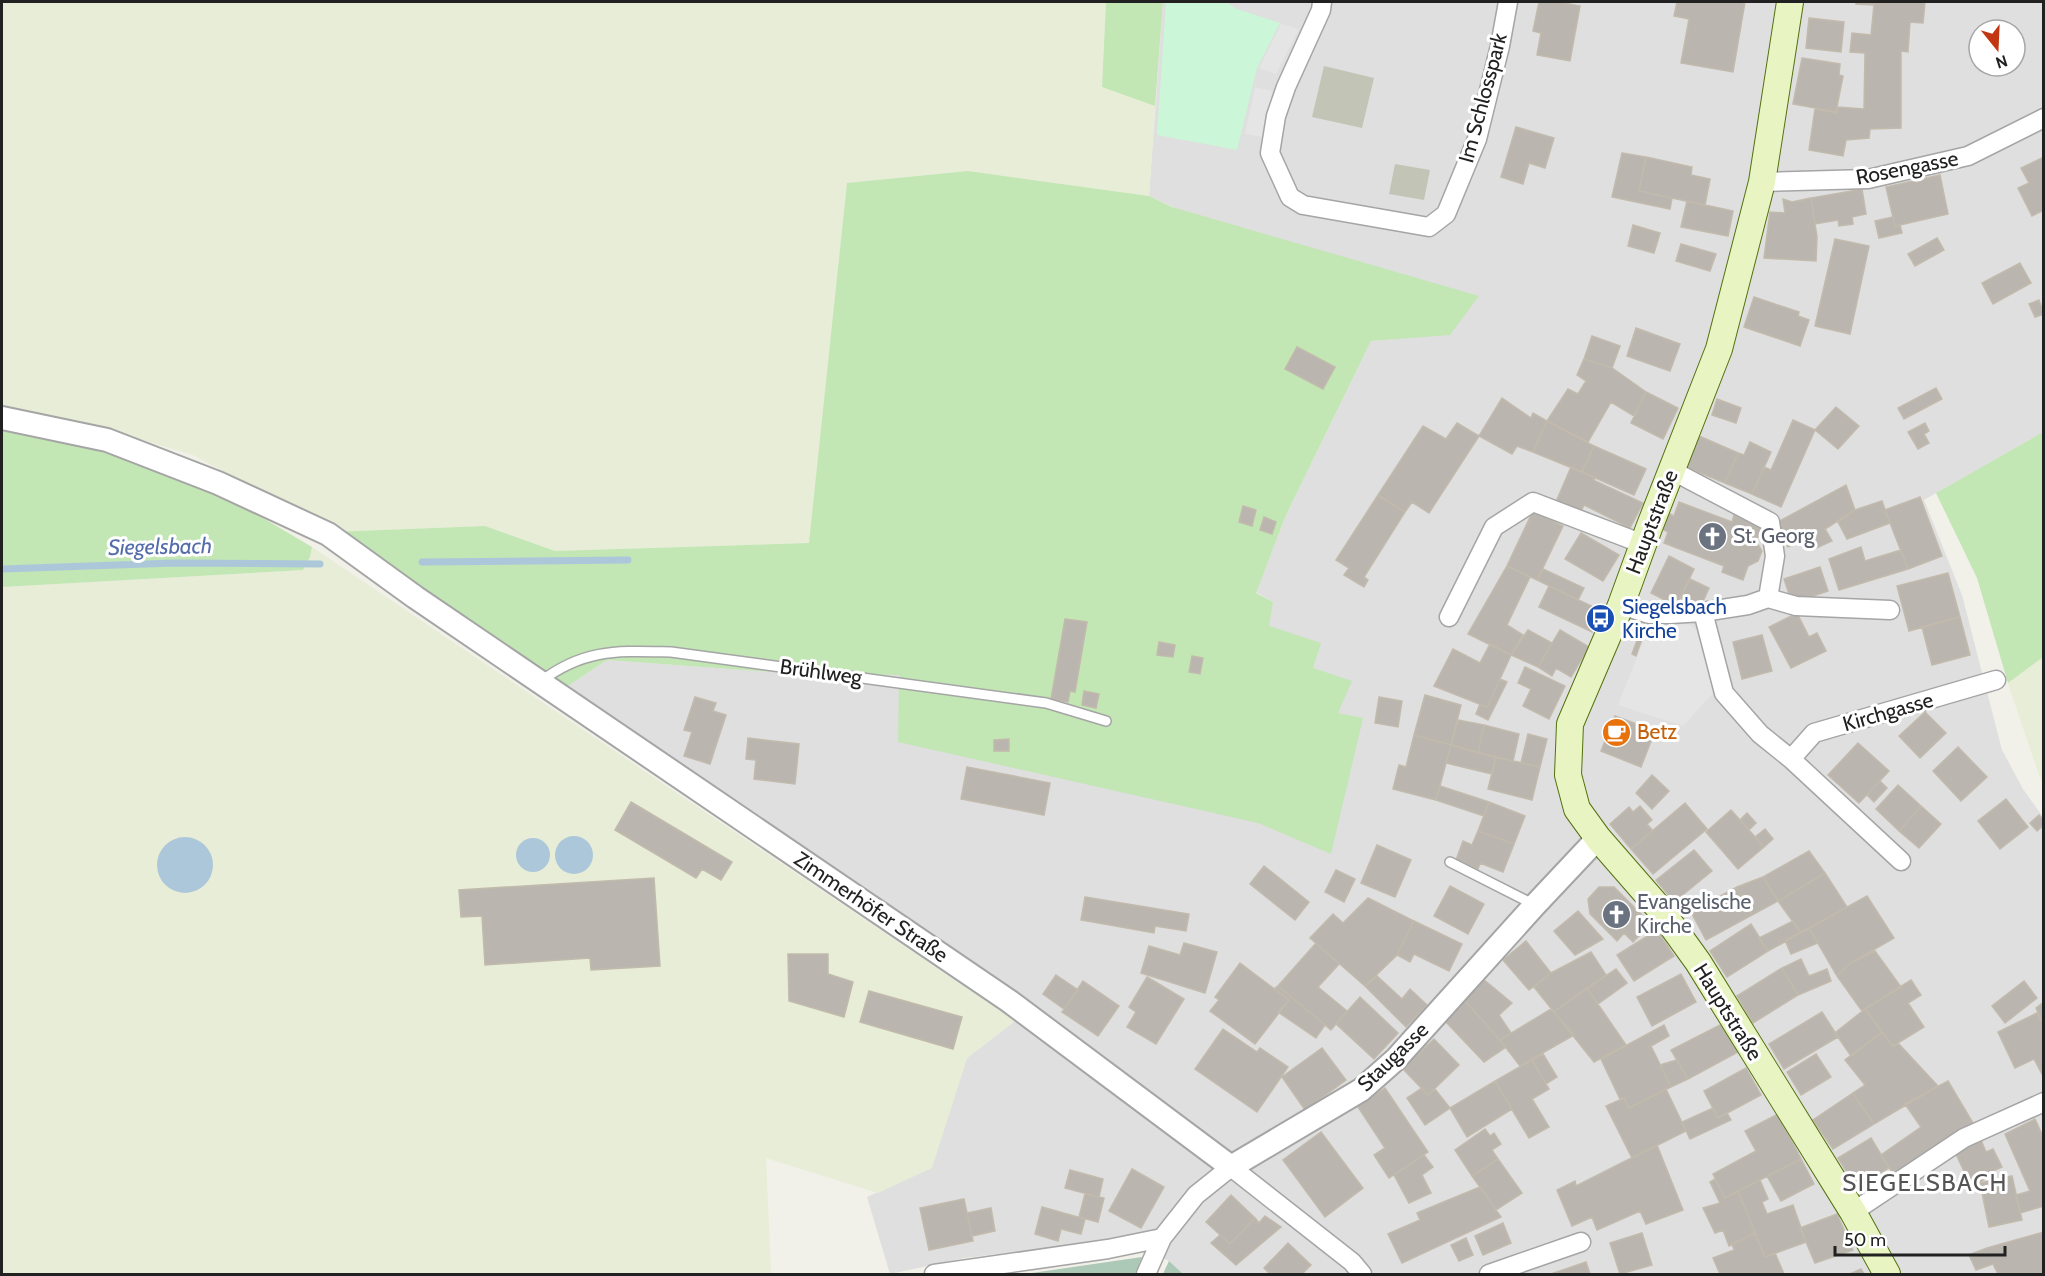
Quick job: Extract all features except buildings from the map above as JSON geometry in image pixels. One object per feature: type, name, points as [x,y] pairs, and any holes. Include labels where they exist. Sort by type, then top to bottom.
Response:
[{"type":"main road","name":"Hauptstraße","points":[[1790,2],[1762,182],[1746,252],[1719,349],[1642,544],[1622,605],[1570,724],[1568,775],[1577,808],[1598,838],[1659,908],[1698,962],[1853,1212],[1887,1275]]},
{"type":"street","name":"Im Schlosspark","points":[[1322,2],[1276,116],[1270,153],[1290,197],[1303,205],[1430,226],[1446,214],[1476,139],[1500,46],[1508,2]]},
{"type":"street","name":"Rosengasse","points":[[1762,182],[1868,179],[1968,156],[2043,118]]},
{"type":"street","name":"Zimmerhöfer Straße","points":[[2,418],[107,440],[218,483],[328,534],[415,597],[1009,1001],[1231,1167]]},
{"type":"street","points":[[1671,470],[1770,522],[1775,556],[1768,598]]},
{"type":"street","points":[[1449,617],[1494,527],[1533,502],[1642,544]]},
{"type":"street","points":[[1622,605],[1649,614],[1703,612],[1748,605],[1768,598],[1796,606],[1890,610]]},
{"type":"street","points":[[1703,612],[1724,693],[1760,734],[1791,759],[1901,861]]},
{"type":"street","name":"Kirchgasse","points":[[1791,759],[1814,733],[1996,680]]},
{"type":"street","name":"Staugasse","points":[[1146,1275],[1162,1238],[1196,1196],[1231,1167],[1361,1090],[1396,1059],[1535,904],[1598,838]]},
{"type":"street","points":[[1853,1212],[1965,1138],[2043,1102]]},
{"type":"street","points":[[1231,1167],[1352,1262],[1362,1275]]},
{"type":"street","points":[[934,1275],[1108,1249],[1162,1238]]},
{"type":"street","points":[[1489,1275],[1581,1242]]},
{"type":"lane","name":"Brühlweg","points":[[540,682],[555,671],[591,655],[615,651],[671,652],[1046,703],[1106,721]]},
{"type":"lane","points":[[1450,861],[1535,904]]},
{"type":"shaded area","points":[[2,2],[1106,2],[1102,86],[1155,106],[1149,196],[968,171],[847,183],[810,543],[555,551],[485,526],[332,532],[193,455],[99,427],[2,407]]},
{"type":"shaded area","points":[[1163,2],[2043,2],[2043,432],[1924,500],[1962,595],[2002,750],[2023,789],[2043,817],[2043,1274],[1183,1274],[1169,1261],[1124,1239],[964,1258],[890,1274],[867,1197],[931,1168],[967,1058],[1015,1021],[1028,1006],[562,690],[607,660],[799,674],[900,675],[1259,648],[1273,602],[1256,592],[1286,515],[1371,341],[1450,334],[1149,196]]},
{"type":"shaded area","points":[[1281,24],[1299,29],[1276,74],[1259,68]]},
{"type":"shaded area","points":[[1324,66],[1374,78],[1362,128],[1312,117]]},
{"type":"shaded area","points":[[1255,87],[1272,91],[1263,137],[1245,134]]},
{"type":"shaded area","points":[[1395,164],[1430,170],[1424,200],[1389,194]]},
{"type":"shaded area","points":[[312,547],[1015,1021],[967,1058],[932,1168],[878,1193],[766,1158],[771,1274],[2,1274],[2,587],[303,570]]},
{"type":"shaded area","points":[[1688,624],[1697,631],[1715,691],[1683,726],[1618,705],[1649,627]]},
{"type":"shaded area","points":[[2043,657],[2043,783],[2008,683]]},
{"type":"shaded area","points":[[1142,1257],[1135,1274],[1025,1274]]},
{"type":"shaded area","points":[[1169,1261],[1183,1274],[1163,1274]]},
{"type":"green space","points":[[1106,2],[1163,2],[1155,106],[1102,87]]},
{"type":"green space","points":[[1166,2],[1226,2],[1237,9],[1280,23],[1257,68],[1237,150],[1157,135]]},
{"type":"green space","points":[[968,171],[1149,196],[1172,207],[1479,296],[1450,335],[1371,341],[1286,515],[1256,593],[1273,602],[1269,626],[1321,643],[1313,668],[1352,681],[1338,713],[1363,718],[1331,854],[1258,823],[898,742],[899,675],[799,674],[607,660],[562,690],[332,532],[485,526],[555,551],[809,543],[847,183]]},
{"type":"green space","points":[[2,430],[76,445],[163,469],[241,505],[312,547],[310,557],[303,570],[2,587]]},
{"type":"green space","points":[[2043,432],[2043,657],[2008,683],[1977,578],[1936,493]]},
{"type":"water","points":[[574,836],[581,837],[587,842],[592,848],[592,862],[587,868],[581,873],[574,874],[567,873],[561,868],[556,862],[555,855],[556,848],[561,842],[567,837]]},
{"type":"water","points":[[185,837],[205,845],[213,865],[205,885],[185,893],[165,885],[157,865],[165,845]]},
{"type":"water","points":[[533,838],[545,843],[550,855],[545,867],[533,872],[521,867],[516,855],[521,843]]},
{"type":"waterway","name":"Siegelsbach","points":[[422,562],[628,560]]},
{"type":"waterway","name":"Siegelsbach","points":[[2,569],[175,563],[320,564]]},
{"type":"place","name":"St. Georg","points":[[1712,536]]},
{"type":"place","name":"Siegelsbach Kirche","points":[[1601,619]]},
{"type":"place","name":"Betz","points":[[1616,732]]},
{"type":"place","name":"Evangelische Kirche","points":[[1616,914]]},
{"type":"district","name":"SIEGELSBACH","points":[[1925,1183]]}]
